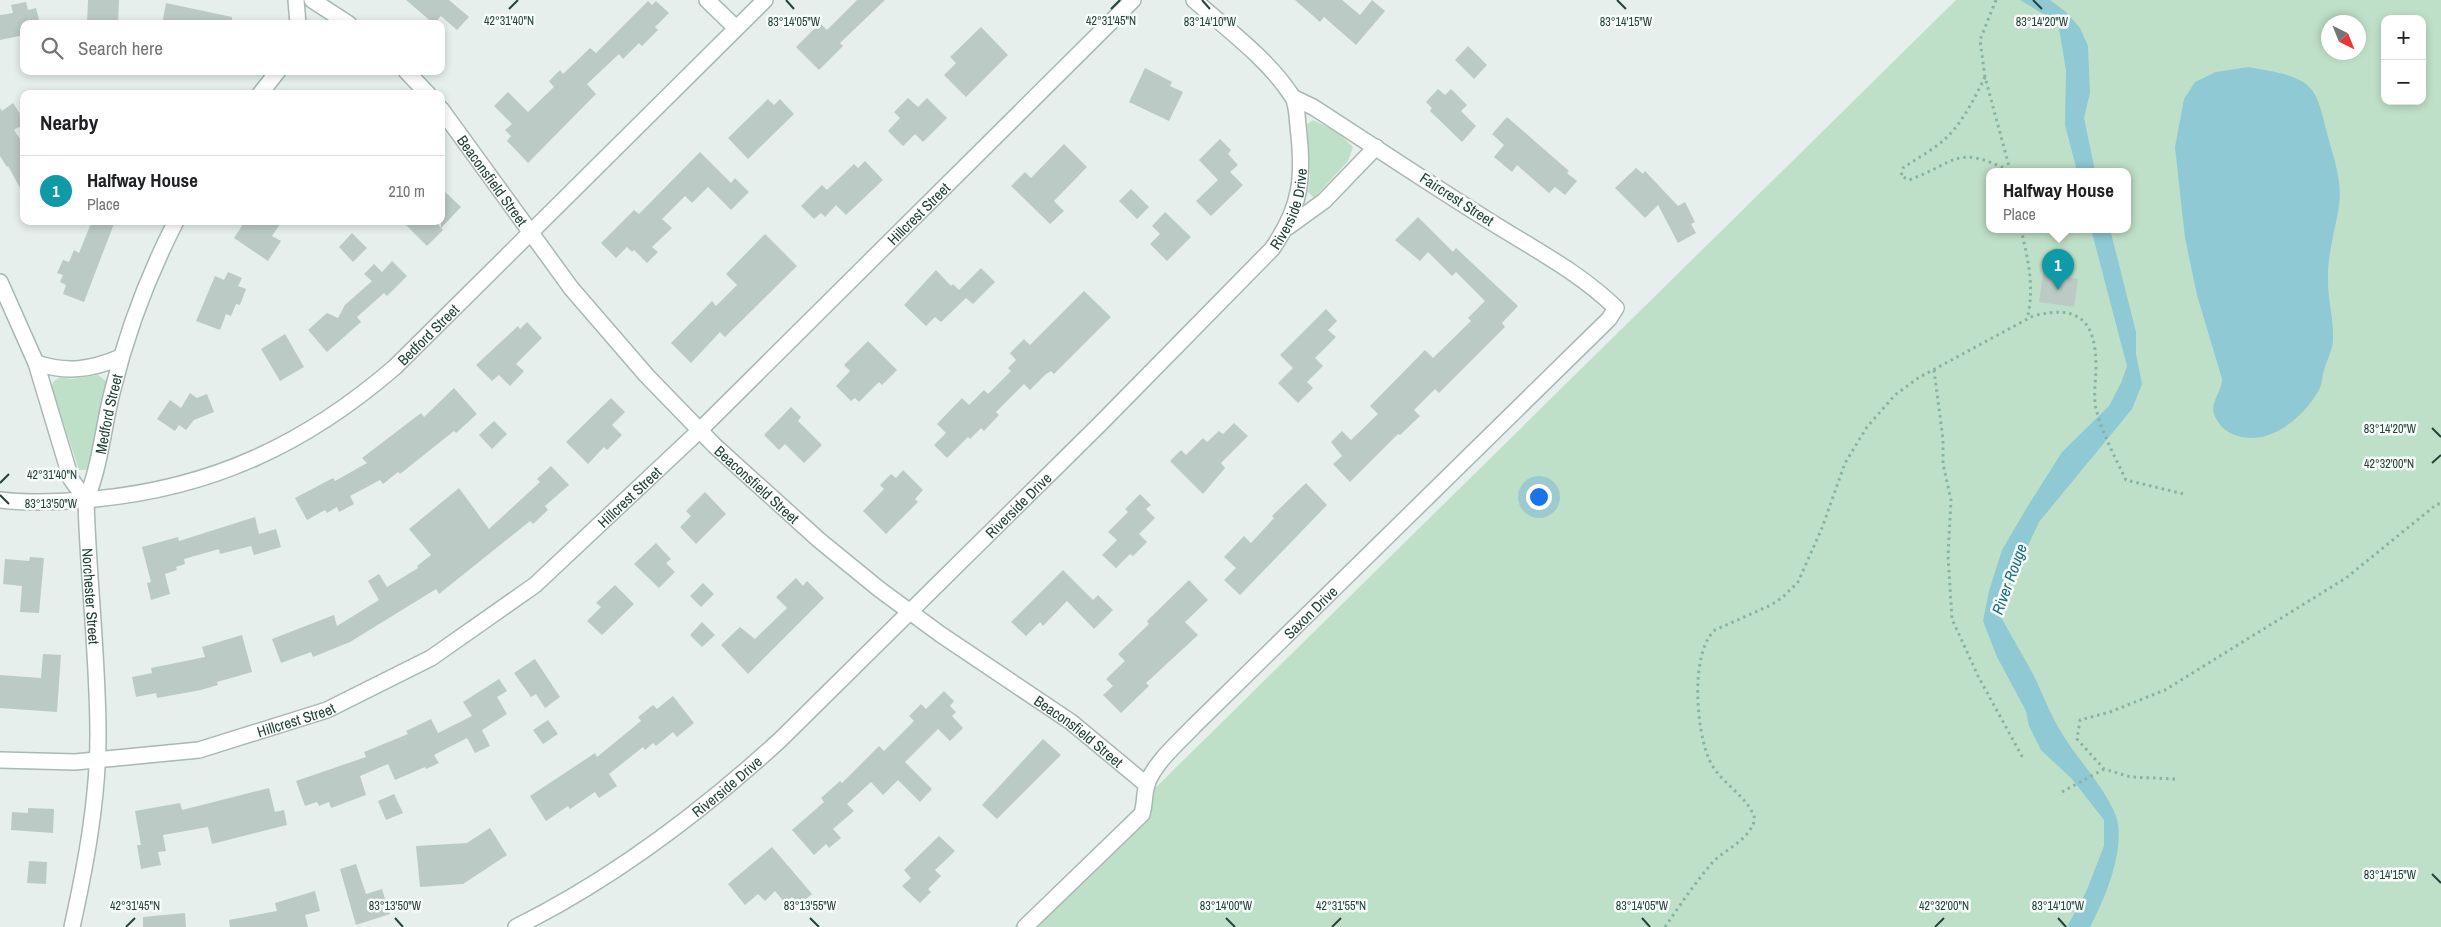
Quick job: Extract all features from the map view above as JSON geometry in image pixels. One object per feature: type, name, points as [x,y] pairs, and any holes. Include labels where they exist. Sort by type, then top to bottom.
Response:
[{"type":"street","points":[[296,0],[298,20]]},
{"type":"street","points":[[312,0],[340,20]]},
{"type":"street","points":[[707,0],[736,28]]},
{"type":"street","name":"Bedford Street","points":[[0,500],[46,502],[86,500],[125,496],[198,480],[266,454],[300,436],[343,409],[394,367],[765,0]]},
{"type":"street","name":"Hillcrest Street","points":[[0,760],[75,762],[199,750],[327,710],[430,658],[535,585],[699,431],[1133,0]]},
{"type":"street","points":[[1194,0],[1254,54],[1294,98]]},
{"type":"street","points":[[263,90],[275,75]]},
{"type":"street","points":[[410,75],[424,90]]},
{"type":"street","name":"Faircrest Street","points":[[1294,98],[1313,107],[1587,282],[1616,308]]},
{"type":"street","name":"Riverside Drive","points":[[516,927],[623,864],[688,818],[736,780],[780,740],[1272,249],[1288,226],[1296,204],[1300,181],[1300,150],[1294,98]]},
{"type":"street","name":"Beaconsfield Street","points":[[445,115],[530,233],[612,337],[699,431],[819,540],[909,611],[1071,722],[1147,784]]},
{"type":"street","points":[[1288,226],[1324,201],[1376,147]]},
{"type":"street","name":"Medford Street","points":[[86,500],[96,476],[106,420],[121,357],[150,276],[174,225]]},
{"type":"street","points":[[0,282],[36,363],[71,479],[86,500]]},
{"type":"street","name":"Saxon Drive","points":[[1026,927],[1142,814],[1146,803],[1147,784],[1160,763],[1194,726],[1509,419],[1609,319],[1616,308]]},
{"type":"street","name":"Medford Street","points":[[36,363],[56,369],[76,370],[101,366],[121,357]]},
{"type":"street","name":"Norchester Street","points":[[72,927],[86,857],[97,760],[96,669],[86,500]]},
{"type":"path","points":[[1996,0],[1980,40],[1985,77],[2009,168]]},
{"type":"path","points":[[1985,77],[1972,105],[1958,125],[1944,140],[1903,168],[1901,176],[1909,180],[1954,158],[1972,156],[2002,168]]},
{"type":"path","points":[[2023,233],[2031,277],[2031,302],[2027,319]]},
{"type":"path","points":[[1666,927],[1714,860],[1750,831],[1755,819],[1750,806],[1722,777],[1709,760],[1703,738],[1698,693],[1700,668],[1708,636],[1715,630],[1783,598],[1798,582],[1822,528],[1845,463],[1882,408],[1895,395],[1934,370],[2027,319],[2051,311],[2066,311],[2086,323],[2095,349],[2096,410],[2126,480],[2184,494]]},
{"type":"path","points":[[1934,370],[1943,439],[1943,464],[1951,500],[1948,556],[1952,619],[1978,676],[2024,760]]},
{"type":"path","points":[[2174,779],[2131,777],[2104,769],[2077,739],[2080,720],[2110,712],[2165,690],[2346,578],[2437,504],[2441,504]]},
{"type":"path","points":[[2062,792],[2104,769]]},
{"type":"green space","points":[[1956,0],[2441,0],[2441,927],[1014,927]]},
{"type":"green space","points":[[1313,120],[1339,133],[1353,147],[1348,161],[1314,198],[1308,192],[1310,175],[1307,124]]},
{"type":"green space","points":[[98,375],[107,382],[89,467],[85,470],[79,470],[52,388],[53,382],[60,377],[72,379]]},
{"type":"water","points":[[2020,0],[2050,0],[2066,12],[2080,28],[2088,46],[2090,93],[2084,118],[2094,168],[2076,168],[2065,125],[2066,70],[2058,23]]},
{"type":"water","points":[[2249,67],[2294,77],[2306,84],[2314,93],[2321,111],[2336,167],[2340,196],[2328,272],[2333,341],[2320,388],[2305,409],[2284,427],[2260,437],[2248,438],[2225,430],[2214,414],[2214,405],[2222,379],[2197,295],[2185,238],[2175,147],[2184,99],[2195,82],[2216,72]]},
{"type":"water","name":"River Rouge","points":[[2092,233],[2111,233],[2136,332],[2136,354],[2142,384],[2132,409],[2039,522],[2010,585],[2001,617],[2033,674],[2058,727],[2103,791],[2114,811],[2118,824],[2117,854],[2108,886],[2096,915],[2090,927],[2067,927],[2086,892],[2104,846],[2104,820],[2072,779],[2041,750],[2029,726],[2026,711],[1997,657],[1983,621],[1989,591],[2002,550],[2062,452],[2109,406],[2121,383],[2127,366]]},
{"type":"building","points":[[88,0],[119,0],[118,20],[87,20]]},
{"type":"building","points":[[406,0],[449,0],[469,17],[457,30],[441,16],[438,20],[429,20]]},
{"type":"building","points":[[857,0],[885,0],[840,43],[843,46],[819,70],[796,47],[820,23],[827,30]]},
{"type":"building","points":[[1295,0],[1342,0],[1360,15],[1372,0],[1385,11],[1356,45],[1324,17],[1320,22]]},
{"type":"building","points":[[648,1],[652,5],[656,1],[669,13],[655,27],[658,30],[642,46],[639,43],[623,59],[619,54],[587,84],[596,94],[528,163],[507,141],[511,136],[505,130],[512,124],[494,106],[508,92],[528,112],[554,87],[549,81],[560,70],[563,74],[590,48],[596,53]]},
{"type":"building","points":[[26,2],[28,10],[36,8],[39,20],[20,20],[20,36],[0,40],[0,15],[13,13],[11,5]]},
{"type":"building","points":[[166,3],[232,17],[232,20],[163,20]]},
{"type":"building","points":[[981,27],[1008,55],[966,97],[944,75],[956,63],[950,57]]},
{"type":"building","points":[[1468,46],[1487,65],[1474,79],[1455,60]]},
{"type":"building","points":[[1145,68],[1172,82],[1170,86],[1183,92],[1169,121],[1129,102]]},
{"type":"building","points":[[1438,89],[1445,95],[1451,89],[1467,105],[1461,111],[1476,126],[1462,142],[1430,111],[1432,108],[1426,102]]},
{"type":"building","points":[[908,98],[918,107],[927,98],[947,118],[923,142],[915,134],[903,146],[888,131],[900,118],[894,112]]},
{"type":"building","points":[[768,99],[774,105],[780,99],[794,114],[748,159],[728,138]]},
{"type":"building","points":[[13,103],[20,114],[20,126],[14,130],[20,139],[20,188],[0,156],[0,108],[2,111]]},
{"type":"building","points":[[1507,117],[1569,171],[1567,173],[1577,181],[1565,195],[1555,187],[1549,193],[1517,165],[1512,172],[1494,157],[1504,145],[1492,134]]},
{"type":"building","points":[[1220,139],[1231,150],[1228,154],[1238,165],[1230,172],[1243,185],[1211,216],[1196,201],[1218,180],[1199,160]]},
{"type":"building","points":[[1064,144],[1087,167],[1054,201],[1064,211],[1050,224],[1011,186],[1025,172],[1031,178]]},
{"type":"building","points":[[700,152],[731,183],[735,178],[749,192],[731,210],[708,187],[692,203],[685,196],[662,219],[672,228],[652,247],[658,252],[647,263],[634,250],[632,252],[627,247],[616,258],[601,243],[634,210],[639,214]]},
{"type":"building","points":[[865,161],[883,180],[846,215],[836,205],[825,217],[821,213],[814,219],[801,206],[822,185],[827,190],[854,164],[858,168]]},
{"type":"building","points":[[1636,168],[1643,174],[1645,171],[1678,206],[1685,202],[1695,222],[1691,224],[1696,233],[1678,243],[1658,205],[1645,218],[1615,188]]},
{"type":"building","points":[[1131,189],[1149,207],[1137,219],[1119,201]]},
{"type":"building","points":[[445,192],[461,207],[445,224]]},
{"type":"building","points":[[1165,212],[1191,237],[1167,261],[1150,244],[1160,234],[1152,226]]},
{"type":"building","points":[[1418,217],[1453,252],[1456,248],[1518,306],[1502,323],[1505,327],[1439,393],[1435,389],[1414,410],[1420,416],[1400,435],[1398,434],[1350,482],[1333,464],[1342,456],[1331,442],[1342,431],[1351,440],[1378,414],[1370,406],[1425,350],[1433,358],[1471,321],[1468,318],[1485,301],[1456,272],[1452,276],[1428,252],[1420,261],[1395,240]]},
{"type":"building","points":[[90,225],[113,225],[84,302],[63,294],[66,285],[60,282],[63,275],[57,273],[63,260],[69,262],[74,250],[79,253]]},
{"type":"building","points":[[242,225],[279,225],[272,236],[281,241],[268,261],[234,238]]},
{"type":"building","points":[[406,225],[439,225],[443,230],[427,246]]},
{"type":"building","points":[[352,233],[367,248],[353,262],[339,247]]},
{"type":"building","points":[[765,234],[797,266],[725,337],[720,332],[691,363],[671,343],[712,301],[716,306],[737,285],[726,274]]},
{"type":"building","points":[[392,261],[407,276],[387,296],[384,293],[357,317],[361,322],[327,352],[308,330],[327,313],[338,318],[345,305],[372,281],[364,274],[374,264],[382,272]]},
{"type":"building","points":[[981,268],[995,282],[973,304],[966,298],[941,322],[935,317],[926,326],[904,305],[936,270],[951,286],[953,284],[959,290]]},
{"type":"building","points":[[228,272],[242,278],[238,286],[246,289],[240,305],[236,304],[231,316],[226,314],[220,330],[196,321],[215,276],[224,280]]},
{"type":"building","points":[[2043,273],[2078,279],[2074,307],[2039,302]]},
{"type":"building","points":[[1084,291],[1111,317],[1054,374],[1051,371],[1046,374],[1030,390],[1024,384],[996,412],[999,415],[984,431],[981,428],[970,439],[968,437],[947,458],[934,445],[946,433],[937,424],[962,398],[969,405],[984,390],[988,394],[1011,371],[1008,368],[1016,360],[1010,353],[1024,339],[1030,345]]},
{"type":"building","points":[[1326,309],[1337,321],[1328,330],[1336,337],[1315,358],[1323,366],[1307,382],[1313,388],[1298,403],[1278,383],[1293,368],[1280,355]]},
{"type":"building","points":[[527,322],[542,338],[516,364],[524,371],[510,386],[499,375],[492,381],[476,365],[518,326],[520,329]]},
{"type":"building","points":[[285,334],[304,367],[280,381],[261,349]]},
{"type":"building","points":[[868,341],[897,370],[882,385],[879,382],[859,402],[855,398],[851,401],[836,386],[850,371],[844,365]]},
{"type":"building","points":[[454,388],[477,414],[456,433],[454,431],[400,474],[398,472],[383,484],[380,480],[350,496],[354,504],[339,512],[337,507],[327,513],[325,510],[307,520],[295,498],[333,478],[335,481],[367,463],[362,458],[421,413],[424,417]]},
{"type":"building","points":[[190,393],[197,398],[207,394],[214,412],[194,420],[186,430],[179,425],[175,431],[157,419],[170,400],[181,408]]},
{"type":"building","points":[[611,398],[625,412],[612,425],[622,435],[607,450],[604,447],[588,464],[566,442]]},
{"type":"building","points":[[791,407],[801,417],[798,421],[822,445],[804,463],[785,444],[779,450],[764,435]]},
{"type":"building","points":[[494,421],[507,434],[492,449],[479,435]]},
{"type":"building","points":[[1234,423],[1248,436],[1221,463],[1225,468],[1203,494],[1170,461],[1181,450],[1186,455],[1203,438],[1207,442],[1219,431],[1223,434]]},
{"type":"building","points":[[551,466],[569,485],[545,506],[548,510],[533,524],[530,521],[439,594],[436,589],[350,642],[313,657],[311,652],[281,663],[272,639],[334,615],[337,626],[379,600],[368,581],[379,574],[387,587],[418,568],[417,566],[431,555],[409,529],[459,488],[489,529],[540,482],[537,479]]},
{"type":"building","points":[[903,470],[923,490],[915,499],[918,502],[886,534],[863,511],[884,489],[880,485],[891,474],[896,478]]},
{"type":"building","points":[[1306,483],[1327,505],[1240,595],[1224,580],[1236,568],[1224,557],[1244,536],[1251,543],[1274,518],[1272,516]]},
{"type":"building","points":[[705,492],[726,514],[696,544],[680,527],[691,516],[686,511]]},
{"type":"building","points":[[1140,494],[1151,505],[1146,509],[1155,518],[1139,534],[1147,542],[1133,556],[1130,554],[1116,568],[1102,555],[1117,540],[1108,532],[1128,512],[1125,509]]},
{"type":"building","points":[[255,517],[259,534],[276,529],[281,547],[254,555],[251,546],[220,554],[219,549],[184,559],[185,564],[176,567],[177,570],[165,574],[170,594],[151,600],[147,583],[151,582],[142,547],[178,537],[179,541]]},
{"type":"building","points":[[656,543],[671,559],[666,563],[675,572],[659,588],[634,564]]},
{"type":"building","points":[[30,557],[44,558],[39,613],[20,612],[22,586],[3,584],[5,559],[29,561]]},
{"type":"building","points":[[1063,570],[1093,600],[1098,595],[1113,610],[1094,629],[1067,601],[1043,626],[1040,622],[1026,636],[1011,622]]},
{"type":"building","points":[[796,578],[803,586],[807,581],[824,598],[748,674],[721,645],[740,627],[755,639],[787,608],[776,597]]},
{"type":"building","points":[[1189,580],[1208,600],[1185,622],[1198,635],[1146,683],[1149,686],[1121,713],[1103,695],[1113,686],[1106,679],[1125,661],[1118,654],[1149,624],[1147,621]]},
{"type":"building","points":[[703,583],[714,594],[701,607],[690,596]]},
{"type":"building","points":[[615,585],[634,604],[602,635],[587,621],[601,607],[596,603]]},
{"type":"building","points":[[702,622],[715,635],[702,647],[690,635]]},
{"type":"building","points":[[242,635],[252,672],[217,682],[218,685],[201,690],[157,698],[156,693],[136,697],[132,677],[152,673],[151,668],[205,657],[202,647]]},
{"type":"building","points":[[43,654],[61,655],[57,712],[0,708],[0,675],[41,678]]},
{"type":"building","points":[[535,659],[560,697],[545,708],[536,694],[531,697],[514,673]]},
{"type":"building","points":[[499,679],[507,691],[497,697],[507,714],[482,730],[490,746],[475,753],[467,738],[434,755],[439,763],[426,769],[425,767],[395,780],[388,764],[360,776],[366,795],[331,808],[329,802],[319,806],[317,802],[305,806],[296,781],[366,757],[364,752],[408,734],[406,731],[431,719],[438,733],[472,716],[463,702]]},
{"type":"building","points":[[944,691],[954,701],[950,706],[956,712],[952,716],[963,728],[950,741],[938,729],[905,762],[932,789],[920,802],[898,780],[883,795],[871,782],[847,804],[854,811],[833,829],[841,838],[829,848],[826,844],[814,855],[792,830],[824,802],[821,798],[840,781],[842,783],[879,746],[884,751],[914,721],[909,716],[921,704],[926,709]]},
{"type":"building","points":[[673,696],[694,723],[677,737],[673,732],[656,746],[653,743],[645,750],[643,747],[609,774],[617,786],[599,798],[595,792],[570,809],[568,806],[546,821],[530,796],[595,753],[597,757],[641,721],[638,717],[653,705],[657,709]]},
{"type":"building","points":[[548,720],[558,734],[543,744],[533,730]]},
{"type":"building","points":[[1043,739],[1061,755],[997,819],[982,805]]},
{"type":"building","points":[[269,788],[275,812],[284,810],[287,825],[212,844],[208,827],[163,835],[166,851],[158,852],[161,865],[141,869],[137,845],[141,845],[135,811],[180,803],[182,810]]},
{"type":"building","points":[[394,794],[403,813],[386,820],[378,801]]},
{"type":"building","points":[[28,808],[54,809],[53,833],[11,830],[12,812],[28,813]]},
{"type":"building","points":[[490,828],[507,855],[463,884],[420,887],[416,846],[467,843]]},
{"type":"building","points":[[939,836],[955,851],[935,870],[941,876],[928,889],[931,892],[920,903],[902,886],[911,878],[904,870]]},
{"type":"building","points":[[772,847],[812,894],[799,905],[792,897],[785,903],[775,891],[765,901],[758,894],[745,905],[728,884]]},
{"type":"building","points":[[29,861],[47,862],[46,884],[27,883]]},
{"type":"building","points":[[356,864],[366,894],[382,889],[390,914],[356,925],[340,869]]},
{"type":"building","points":[[315,891],[320,911],[305,915],[308,927],[230,927],[229,920],[277,911],[275,903]]},
{"type":"building","points":[[185,913],[186,927],[143,927],[143,917]]},
{"type":"place","name":"Halfway House","points":[[2058,290]]}]
